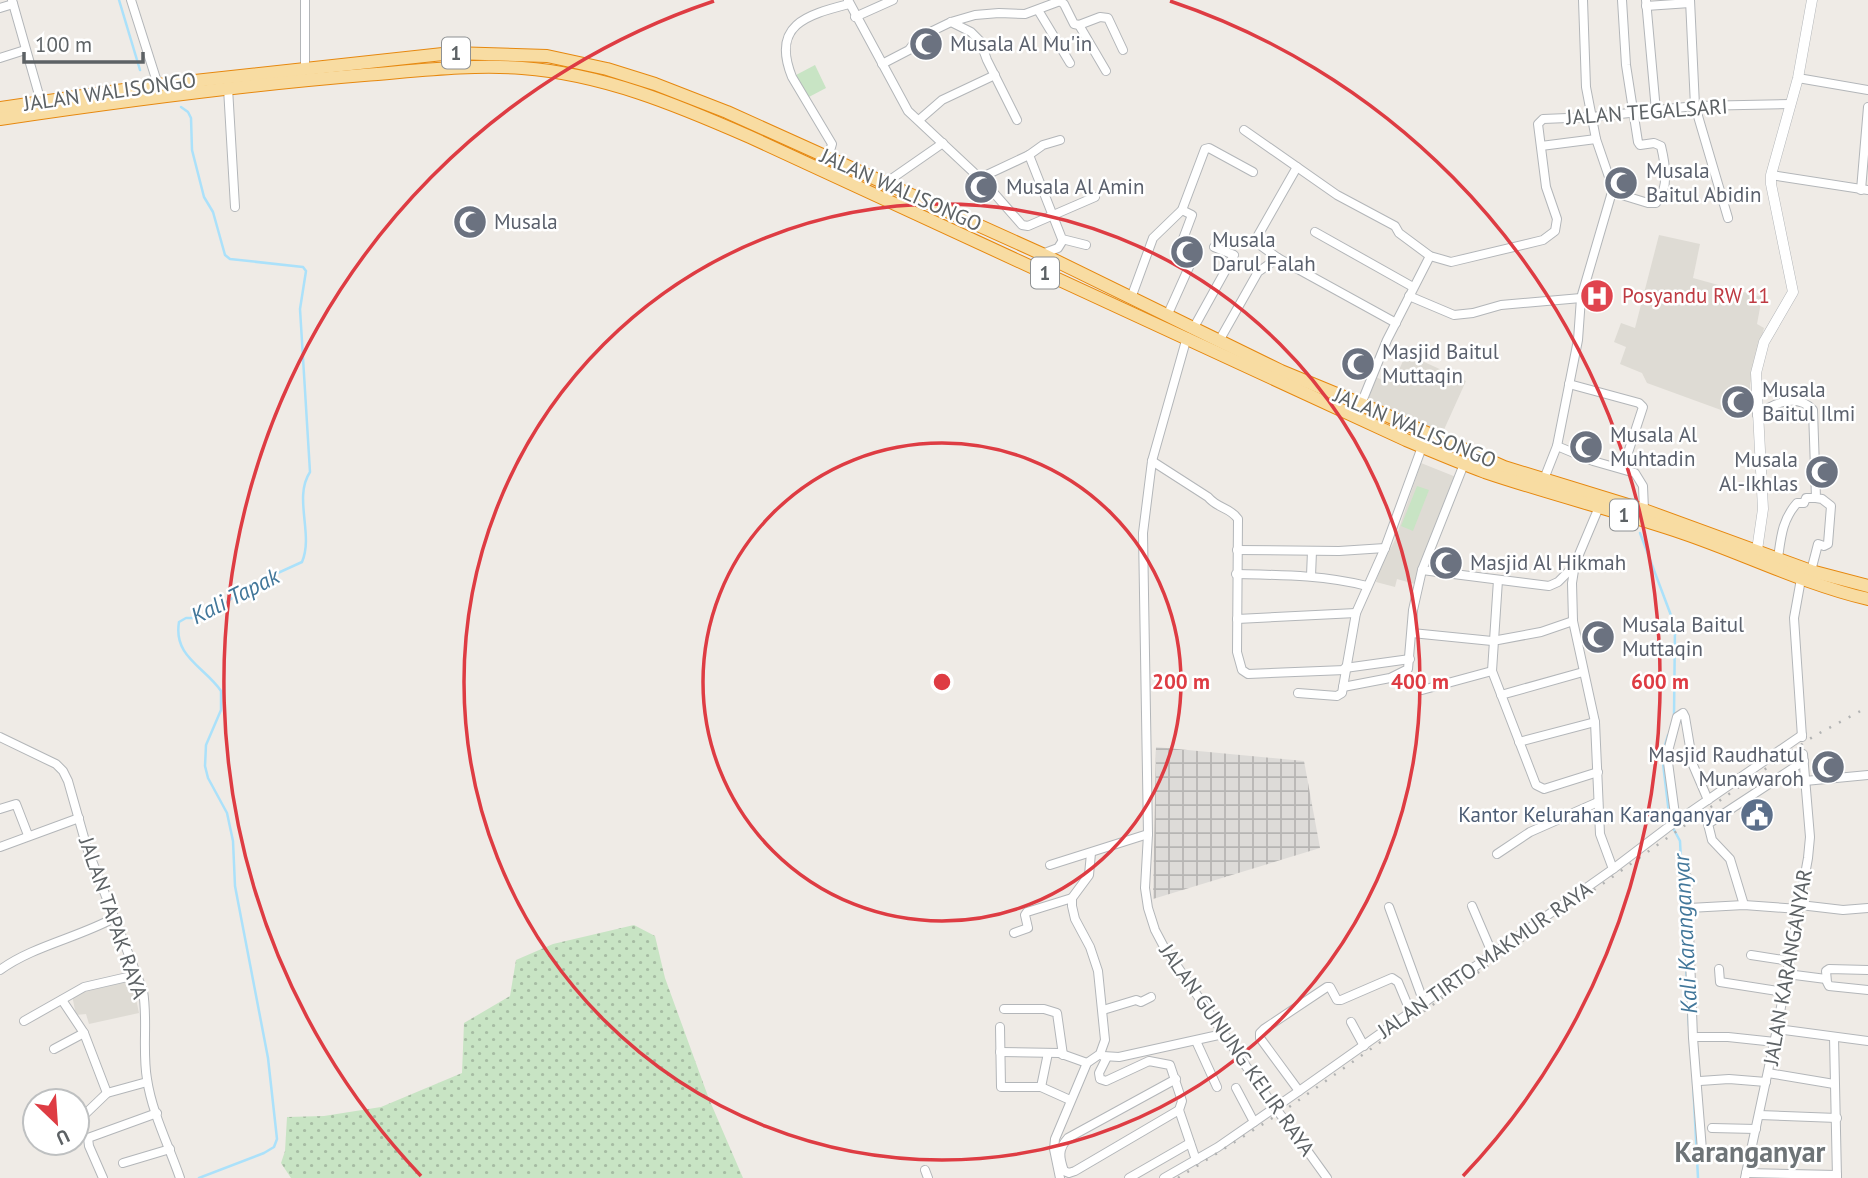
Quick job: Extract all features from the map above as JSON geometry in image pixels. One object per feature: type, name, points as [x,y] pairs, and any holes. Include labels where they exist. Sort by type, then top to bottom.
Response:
[{"type":"highway","name":"JALAN WALISONGO","points":[[0,108],[158,85],[452,53],[547,56],[607,69],[727,112],[1042,254],[1167,316],[1190,333],[1219,341],[1281,371],[1504,467],[1644,510],[1683,528],[1757,555]]},
{"type":"highway","name":"JALAN WALISONGO","points":[[0,119],[228,88],[470,66],[524,68],[601,81],[683,107],[1190,333],[1422,447],[1464,464],[1600,507],[1683,528]]},
{"type":"highway","name":"1","points":[[1757,555],[1777,558],[1837,592],[1868,599]]},
{"type":"highway","name":"1","points":[[1757,555],[1806,575],[1868,586]]},
{"type":"street","points":[[131,0],[158,85]]},
{"type":"street","points":[[304,0],[305,68]]},
{"type":"street","points":[[855,16],[893,0]]},
{"type":"street","points":[[1583,0],[1586,87],[1596,139],[1609,177]]},
{"type":"street","points":[[1544,479],[1557,446],[1578,340],[1581,298],[1612,192],[1648,203],[1656,203],[1662,194],[1666,165],[1661,146],[1639,144],[1626,65],[1622,0]]},
{"type":"street","points":[[1757,555],[1763,509],[1756,373],[1764,342],[1793,292],[1771,175],[1798,78],[1812,0]]},
{"type":"street","points":[[883,64],[909,50],[918,38],[951,22],[975,15],[1025,14],[1060,1],[1074,24],[1079,25],[1100,17],[1108,18],[1123,50]]},
{"type":"street","points":[[0,8],[12,2],[41,102]]},
{"type":"street","points":[[828,158],[832,144],[792,77],[784,47],[790,30],[800,21],[848,2],[903,104],[980,178],[1022,225],[1028,226],[1095,197]]},
{"type":"street","points":[[1656,111],[1646,3],[1690,2],[1695,106],[1728,218]]},
{"type":"street","points":[[1038,10],[1070,63]]},
{"type":"street","points":[[951,22],[971,32],[980,41],[1017,120]]},
{"type":"street","points":[[1079,25],[1106,71]]},
{"type":"street","points":[[0,58],[25,50]]},
{"type":"street","points":[[919,120],[942,100],[995,75]]},
{"type":"street","points":[[1798,78],[1868,90]]},
{"type":"street","points":[[228,88],[235,207]]},
{"type":"street","name":"JALAN TEGALSARI","points":[[1430,256],[1451,262],[1543,240],[1555,231],[1557,219],[1546,187],[1538,124],[1540,121],[1695,106],[1791,104]]},
{"type":"street","points":[[1771,175],[1864,190],[1868,107]]},
{"type":"street","points":[[1244,130],[1337,195],[1395,226],[1399,233],[1430,256],[1387,340],[1361,404]]},
{"type":"street","points":[[1541,146],[1596,139]]},
{"type":"street","points":[[980,178],[1029,155],[1043,145],[1060,140]]},
{"type":"street","points":[[884,184],[943,143]]},
{"type":"street","points":[[1131,298],[1153,238],[1182,210],[1206,148],[1253,172]]},
{"type":"street","points":[[1029,155],[1063,240]]},
{"type":"street","points":[[1297,167],[1256,239],[1258,244],[1278,258],[1396,323]]},
{"type":"street","points":[[1167,316],[1198,247],[1183,239],[1192,215],[1182,210]]},
{"type":"street","points":[[1315,232],[1413,287]]},
{"type":"street","points":[[1042,254],[1058,248],[1063,240]]},
{"type":"street","points":[[1063,240],[1086,245]]},
{"type":"street","name":"JALAN GUNUNG KELIR RAYA","points":[[1214,247],[1234,255],[1190,333],[1152,461],[1143,533],[1148,834],[1145,888],[1155,930],[1223,1034],[1327,1178]]},
{"type":"street","points":[[1219,341],[1261,269],[1278,258]]},
{"type":"street","points":[[1409,296],[1454,315],[1501,305],[1581,298]]},
{"type":"street","points":[[1569,384],[1639,403],[1643,407],[1623,468]]},
{"type":"street","points":[[1757,415],[1782,400],[1797,402],[1809,406],[1812,410],[1816,498]]},
{"type":"street","points":[[1557,446],[1593,461],[1623,468],[1639,477],[1643,486],[1644,510]]},
{"type":"street","points":[[1298,693],[1339,696],[1343,687],[1356,613],[1385,548],[1422,447]]},
{"type":"street","points":[[1152,461],[1208,497],[1215,505],[1237,516],[1237,652],[1240,667],[1244,672],[1345,669],[1410,655]]},
{"type":"street","points":[[1343,687],[1390,678],[1404,673],[1408,668],[1413,610],[1422,570],[1464,464]]},
{"type":"street","points":[[1777,558],[1782,525],[1791,509],[1797,503],[1803,504],[1806,498],[1822,499],[1831,506],[1828,544],[1818,544],[1806,575]]},
{"type":"street","points":[[1600,507],[1575,564],[1572,583],[1573,621],[1595,722],[1600,834],[1613,869]]},
{"type":"street","points":[[1237,550],[1385,548]]},
{"type":"street","points":[[1311,576],[1312,551]]},
{"type":"street","points":[[1422,570],[1549,586],[1558,582],[1575,564]]},
{"type":"street","points":[[1236,574],[1334,578],[1367,586]]},
{"type":"street","name":"JALAN TIRTO MAKMUR RAYA","points":[[1164,1178],[1196,1160],[1299,1091],[1613,869],[1672,824],[1802,738],[1794,618],[1806,575]]},
{"type":"street","points":[[1498,580],[1492,671],[1536,785],[1544,789],[1598,772]]},
{"type":"street","points":[[1237,619],[1356,613]]},
{"type":"street","points":[[1412,633],[1495,640],[1541,632],[1573,621]]},
{"type":"street","points":[[1422,690],[1492,671]]},
{"type":"street","points":[[1501,695],[1583,672]]},
{"type":"street","points":[[1672,824],[1667,755],[1677,717],[1683,713],[1693,765],[1708,800]]},
{"type":"street","points":[[1519,743],[1595,722]]},
{"type":"street","name":"JALAN TAPAK RAYA","points":[[0,737],[56,764],[63,771],[87,848],[143,991],[147,1082],[180,1178]]},
{"type":"street","name":"JALAN KARANGANYAR","points":[[1744,905],[1730,859],[1712,840],[1707,828],[1708,823],[1803,757],[1810,837],[1775,1042],[1745,1175]]},
{"type":"street","points":[[1805,781],[1868,775]]},
{"type":"street","points":[[1497,854],[1530,832],[1598,802]]},
{"type":"street","points":[[0,808],[16,804],[29,835]]},
{"type":"street","points":[[0,847],[79,818]]},
{"type":"street","points":[[1050,865],[1148,834]]},
{"type":"street","points":[[1014,933],[1028,928],[1025,915],[1027,912],[1072,898],[1089,875],[1091,853]]},
{"type":"street","points":[[1687,877],[1693,1048],[1702,1150]]},
{"type":"street","points":[[1072,898],[1075,919],[1090,947],[1098,971],[1105,1040],[1100,1079],[1105,1081],[1149,1061],[1170,1065],[1182,1101],[1179,1110],[1196,1160]]},
{"type":"street","points":[[1689,908],[1744,905],[1843,910],[1868,908]]},
{"type":"street","points":[[1472,906],[1493,954]]},
{"type":"street","points":[[1389,907],[1424,1003]]},
{"type":"street","points":[[0,971],[12,961],[92,930],[114,918]]},
{"type":"street","points":[[1751,955],[1790,961]]},
{"type":"street","points":[[1718,968],[1720,982],[1784,992]]},
{"type":"street","points":[[1868,970],[1827,969],[1826,979],[1829,986],[1868,990]]},
{"type":"street","points":[[1787,974],[1826,979]]},
{"type":"street","points":[[24,1021],[85,987],[136,975]]},
{"type":"street","points":[[1299,1091],[1260,1038],[1264,1029],[1327,987],[1330,987],[1339,1001],[1392,978],[1398,982],[1411,1013]]},
{"type":"street","points":[[1103,1010],[1151,997]]},
{"type":"street","points":[[62,1000],[84,1033],[107,1093]]},
{"type":"street","points":[[1004,1009],[1044,1009],[1057,1013],[1063,1055]]},
{"type":"street","points":[[1351,1022],[1364,1046]]},
{"type":"street","points":[[1000,1027],[1000,1083],[1003,1088],[1041,1087],[1070,1100]]},
{"type":"street","points":[[1777,1029],[1868,1041]]},
{"type":"street","points":[[54,1049],[84,1033]]},
{"type":"street","points":[[1000,1052],[1048,1053],[1087,1063],[1104,1056],[1119,1057],[1223,1034]]},
{"type":"street","points":[[1698,1037],[1775,1042]]},
{"type":"street","points":[[1745,1175],[1837,1177],[1834,1037]]},
{"type":"street","points":[[1196,1041],[1217,1087]]},
{"type":"street","points":[[1041,1087],[1048,1053]]},
{"type":"street","points":[[1059,1178],[1055,1139],[1087,1063]]},
{"type":"street","points":[[1700,1081],[1767,1078],[1834,1084]]},
{"type":"street","points":[[1176,1079],[1068,1138],[1060,1147],[1064,1171],[1075,1171],[1179,1110]]},
{"type":"street","points":[[91,1108],[107,1093],[147,1082]]},
{"type":"street","points":[[1236,1088],[1254,1122]]},
{"type":"street","points":[[103,1178],[88,1138],[157,1112]]},
{"type":"street","points":[[1759,1115],[1837,1118]]},
{"type":"street","points":[[1713,1128],[1756,1129]]},
{"type":"street","points":[[1129,1178],[1190,1143]]},
{"type":"street","points":[[122,1163],[170,1149]]},
{"type":"shaded area","points":[[1659,235],[1700,244],[1693,278],[1762,297],[1757,324],[1764,328],[1750,385],[1751,412],[1730,415],[1647,383],[1642,373],[1620,364],[1626,347],[1614,342],[1621,323],[1635,328]]},
{"type":"shaded area","points":[[1400,351],[1466,381],[1442,434],[1365,400],[1376,377],[1386,382],[1392,370],[1398,372],[1403,361],[1397,358]]},
{"type":"shaded area","points":[[1421,463],[1456,477],[1418,585],[1397,579],[1395,587],[1376,582],[1380,568],[1395,540]]},
{"type":"shaded area","points":[[1156,747],[1304,761],[1320,848],[1153,899]]},
{"type":"shaded area","points":[[132,980],[139,1013],[89,1024],[86,1014],[76,1015],[72,995]]},
{"type":"green space","points":[[815,65],[826,88],[807,98],[796,75]]},
{"type":"green space","points":[[1417,486],[1429,490],[1413,531],[1401,526]]},
{"type":"green space","points":[[634,925],[655,936],[665,978],[709,1099],[743,1178],[291,1178],[281,1163],[285,1151],[287,1117],[324,1116],[381,1107],[462,1073],[464,1023],[510,996],[516,960],[553,944]]},
{"type":"waterway","name":"Kali Tapak","points":[[119,0],[140,70]]},
{"type":"waterway","name":"Kali Tapak","points":[[181,107],[191,118],[192,150],[204,197],[213,212],[225,255],[230,259],[303,267],[306,271],[300,309],[310,472],[303,493],[306,540],[302,562],[247,587],[212,613],[179,622],[178,634],[185,653],[221,691],[221,710],[206,745],[205,766],[208,778],[227,813],[233,841],[235,886],[268,1058],[277,1139],[274,1147],[264,1153],[199,1178]]},
{"type":"waterway","name":"Kali Karanganyar","points":[[1640,533],[1675,626],[1674,716]]},
{"type":"waterway","name":"Kali Karanganyar","points":[[1668,735],[1662,755],[1670,822]]},
{"type":"waterway","name":"Kali Karanganyar","points":[[1673,828],[1680,841],[1689,1026]]},
{"type":"waterway","name":"Kali Karanganyar","points":[[1693,1081],[1698,1178]]},
{"type":"railway","points":[[1178,1178],[1285,1110],[1736,789],[1814,736],[1868,707]]},
{"type":"place","name":"Musala Al Mu'in","points":[[926,44]]},
{"type":"place","name":"Musala Baitul Abidin","points":[[1621,183]]},
{"type":"place","name":"Musala Al Amin","points":[[981,187]]},
{"type":"place","name":"Musala","points":[[470,222]]},
{"type":"place","name":"Musala Darul Falah","points":[[1187,252]]},
{"type":"place","name":"Posyandu RW 11","points":[[1597,296]]},
{"type":"place","name":"Masjid Baitul Muttaqin","points":[[1358,364]]},
{"type":"place","name":"Musala Baitul Ilmi","points":[[1738,402]]},
{"type":"place","name":"Musala Al Muhtadin","points":[[1586,447]]},
{"type":"place","name":"Musala Al-Ikhlas","points":[[1822,472]]},
{"type":"place","name":"Masjid Al Hikmah","points":[[1446,563]]},
{"type":"place","name":"Musala Baitul Muttaqin","points":[[1598,637]]},
{"type":"place","name":"Masjid Raudhatul Munawaroh","points":[[1828,767]]},
{"type":"place","name":"Kantor Kelurahan Karanganyar","points":[[1757,815]]},
{"type":"district","name":"Karanganyar","points":[[1750,1152]]}]
